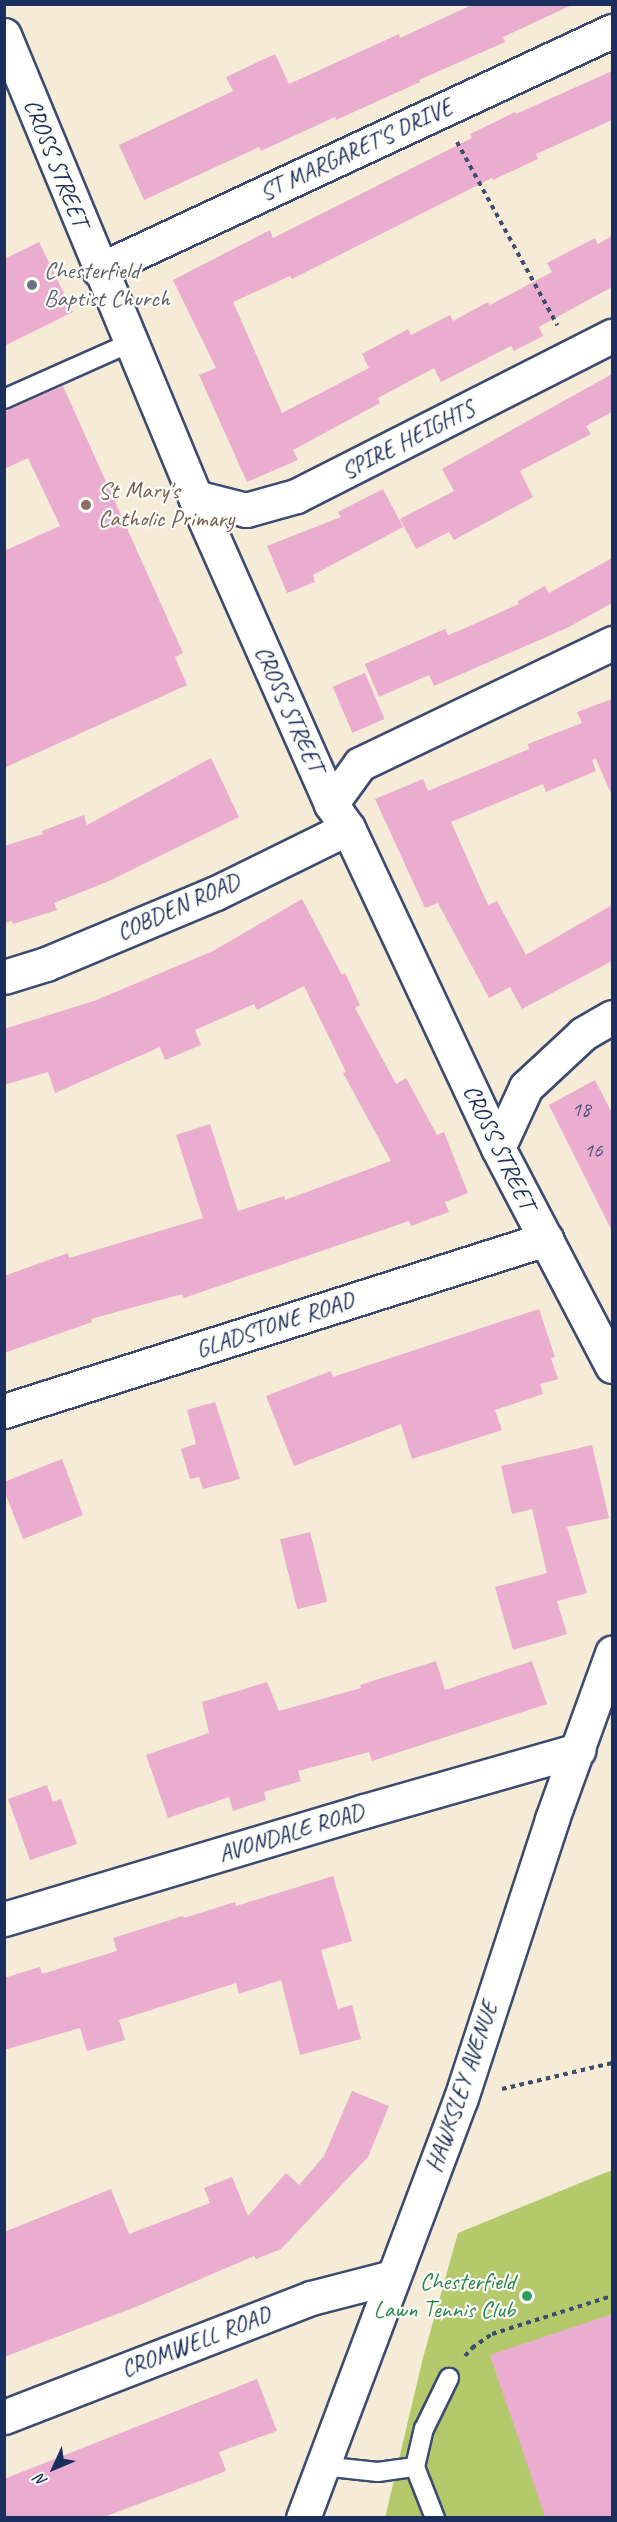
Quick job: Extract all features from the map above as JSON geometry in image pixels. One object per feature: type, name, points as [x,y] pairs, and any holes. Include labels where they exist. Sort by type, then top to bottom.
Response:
[{"type":"street","name":"ST MARGARET'S DRIVE","points":[[99,270],[612,31]]},
{"type":"street","name":"CROSS STREET","points":[[4,35],[99,270],[195,497],[340,816],[498,1148],[612,1366]]},
{"type":"street","name":"SPIRE HEIGHTS","points":[[195,497],[246,510],[296,496],[612,336]]},
{"type":"street","points":[[340,816],[360,764],[612,644]]},
{"type":"street","name":"COBDEN ROAD","points":[[4,978],[46,964],[216,893],[340,816]]},
{"type":"street","points":[[498,1148],[526,1087],[583,1034],[612,1017]]},
{"type":"street","name":"GLADSTONE ROAD","points":[[4,1411],[546,1239]]},
{"type":"street","name":"HAWKSLEY AVENUE","points":[[303,2517],[461,2098],[552,1819],[612,1653]]},
{"type":"street","name":"AVONDALE ROAD","points":[[4,1919],[364,1810],[578,1750]]},
{"type":"street","name":"CROMWELL ROAD","points":[[4,2417],[311,2298],[392,2277]]},
{"type":"lane","points":[[4,399],[130,343]]},
{"type":"lane","points":[[435,2517],[415,2467],[424,2429],[448,2378]]},
{"type":"lane","points":[[322,2466],[378,2472],[415,2467]]},
{"type":"path","points":[[440,111],[574,357]]},
{"type":"path","points":[[461,2098],[612,2063]]},
{"type":"path","points":[[448,2378],[472,2348],[492,2334],[612,2296]]},
{"type":"green space","name":"Chesterfield Lawn Tennis Club","points":[[612,2170],[612,2517],[385,2518],[423,2358],[458,2233]]},
{"type":"building","points":[[474,4],[574,4],[503,37],[505,42],[419,80],[420,82],[261,151],[259,147],[144,200],[119,145],[233,91],[226,77],[275,54],[289,84],[399,34],[400,38]]},
{"type":"building","points":[[612,71],[612,120],[536,154],[538,159],[493,180],[492,178],[292,279],[290,276],[233,302],[282,413],[369,368],[362,354],[408,329],[411,335],[450,315],[453,321],[488,302],[490,305],[552,272],[547,263],[595,238],[598,244],[612,236],[612,287],[539,327],[543,336],[514,351],[511,346],[441,382],[434,368],[378,398],[380,403],[293,450],[298,460],[247,482],[199,375],[216,368],[173,280],[270,230],[273,238],[472,138],[470,134],[515,112],[516,114]]},
{"type":"building","name":"Chesterfield Baptist Church","points":[[39,242],[73,312],[4,346],[4,259]]},
{"type":"building","points":[[612,374],[612,412],[586,426],[591,434],[520,471],[533,497],[454,540],[449,532],[416,549],[400,519],[454,491],[442,469]]},
{"type":"building","name":"St Mary's Catholic Primary","points":[[63,386],[183,653],[175,657],[187,685],[4,768],[4,551],[60,526],[28,458],[4,469],[4,412]]},
{"type":"building","points":[[383,489],[403,527],[313,575],[315,582],[287,593],[267,546],[341,517],[338,512]]},
{"type":"building","points":[[612,558],[612,603],[569,627],[434,686],[429,675],[379,697],[365,664],[445,629],[448,635],[463,629],[519,604],[518,601],[545,586],[549,593]]},
{"type":"building","points":[[365,673],[385,719],[352,733],[333,687]]},
{"type":"building","points":[[612,699],[612,796],[596,759],[592,760],[596,771],[546,792],[543,784],[451,822],[488,905],[497,901],[526,955],[612,905],[612,961],[522,1009],[510,987],[489,998],[438,903],[425,908],[375,799],[423,779],[428,791],[529,749],[528,744],[582,723],[577,712]]},
{"type":"building","points":[[211,758],[239,817],[109,881],[54,903],[57,910],[13,924],[12,921],[4,923],[4,846],[43,834],[42,831],[84,815],[87,825]]},
{"type":"building","points":[[302,899],[342,975],[345,973],[360,1005],[355,1008],[396,1084],[406,1078],[437,1135],[444,1132],[468,1193],[445,1202],[449,1212],[411,1226],[409,1221],[184,1298],[182,1294],[91,1319],[92,1322],[4,1353],[4,1276],[68,1253],[69,1258],[203,1218],[176,1135],[210,1124],[238,1211],[284,1196],[285,1200],[391,1161],[343,1073],[346,1072],[304,986],[257,1010],[254,1004],[195,1030],[201,1045],[165,1060],[160,1047],[55,1093],[48,1072],[4,1085],[4,1029],[94,1001],[213,951]]},
{"type":"building","points":[[595,1080],[612,1113],[612,1231],[549,1105]]},
{"type":"building","points":[[539,1309],[555,1357],[551,1358],[558,1379],[540,1384],[543,1394],[495,1410],[502,1430],[412,1459],[401,1424],[294,1466],[266,1396],[331,1371],[333,1377]]},
{"type":"building","points":[[215,1402],[240,1479],[203,1489],[199,1477],[190,1479],[181,1449],[196,1444],[187,1410]]},
{"type":"building","points":[[592,1445],[609,1518],[567,1527],[587,1593],[557,1601],[567,1634],[513,1650],[495,1587],[547,1573],[532,1509],[512,1514],[501,1466]]},
{"type":"building","points":[[62,1459],[83,1515],[23,1539],[4,1490],[4,1482]]},
{"type":"building","points":[[310,1532],[327,1602],[297,1609],[280,1539]]},
{"type":"building","points":[[436,1661],[445,1690],[532,1661],[547,1704],[372,1761],[369,1752],[298,1771],[301,1781],[264,1792],[266,1800],[233,1811],[229,1797],[168,1818],[146,1755],[209,1733],[202,1702],[267,1682],[279,1711],[361,1688],[360,1685]]},
{"type":"building","points":[[47,1785],[53,1802],[61,1799],[77,1844],[30,1860],[8,1799]]},
{"type":"building","points":[[333,1876],[352,1941],[321,1950],[338,2009],[352,2005],[361,2039],[300,2055],[281,1980],[239,1994],[236,1983],[119,2020],[125,2040],[87,2051],[80,2028],[4,2050],[4,1978],[40,1967],[42,1974],[117,1951],[113,1938],[235,1902],[236,1906]]},
{"type":"building","points":[[352,2091],[389,2106],[368,2157],[281,2249],[256,2259],[254,2256],[138,2306],[4,2357],[4,2232],[111,2189],[129,2234],[210,2203],[204,2188],[232,2177],[248,2216],[286,2173],[299,2185],[324,2156]]},
{"type":"building","points":[[612,2314],[612,2517],[545,2517],[490,2355]]},
{"type":"building","points":[[257,2379],[277,2431],[219,2452],[226,2471],[104,2517],[4,2517],[4,2479]]},
{"type":"place","name":"Chesterfield Baptist Church","points":[[32,285]]},
{"type":"place","name":"St Mary's Catholic Primary","points":[[86,505]]},
{"type":"place","name":"Chesterfield Lawn Tennis Club","points":[[527,2296]]}]
